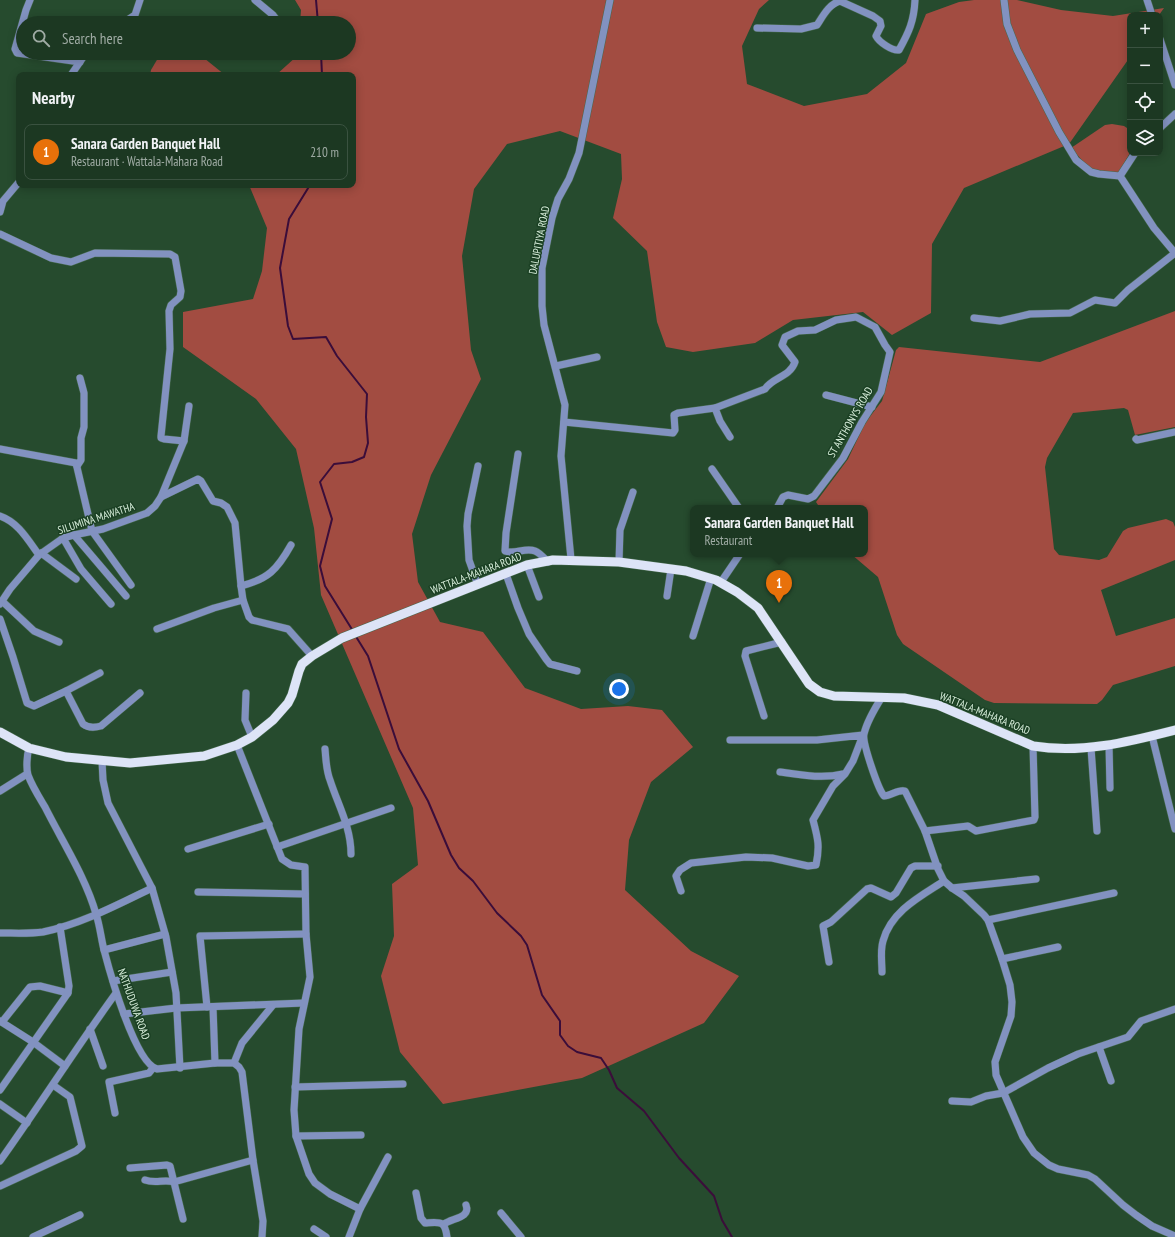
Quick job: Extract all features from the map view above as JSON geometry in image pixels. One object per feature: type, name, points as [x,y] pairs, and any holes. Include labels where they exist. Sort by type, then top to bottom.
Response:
[{"type":"main road","name":"WATTALA-MAHARA ROAD","points":[[0,732],[29,748],[66,757],[130,763],[204,756],[237,745],[252,737],[274,720],[283,710],[292,695],[298,671],[302,664],[312,656],[342,638],[527,565],[553,560],[619,562],[686,571],[721,582],[738,592],[758,608],[809,684],[820,692],[834,696],[904,698],[938,705],[1033,746],[1046,748],[1091,748],[1175,730]]},
{"type":"street","points":[[24,16],[30,0]]},
{"type":"street","points":[[133,16],[136,14],[140,0]]},
{"type":"street","points":[[255,0],[274,16]]},
{"type":"street","name":"DALUPITIYA ROAD","points":[[571,560],[561,456],[565,405],[544,325],[542,306],[542,268],[554,212],[579,153],[610,0]]},
{"type":"street","points":[[757,28],[801,29],[817,25],[827,11],[835,3],[840,1],[873,16],[880,21],[881,26],[876,36],[878,40],[896,50],[900,50],[910,31],[914,14],[915,0]]},
{"type":"street","points":[[1004,0],[1007,24],[1017,50],[1059,132],[1076,160],[1091,172],[1120,176]]},
{"type":"street","points":[[1147,0],[1151,12]]},
{"type":"street","points":[[1163,48],[1175,85]]},
{"type":"street","points":[[66,60],[80,62],[73,72]]},
{"type":"street","points":[[1163,125],[1175,114]]},
{"type":"street","points":[[1120,176],[1133,156]]},
{"type":"street","points":[[974,318],[1000,321],[1030,314],[1070,313],[1095,300],[1115,303],[1128,290],[1175,253],[1154,228],[1120,176]]},
{"type":"street","points":[[0,212],[4,201],[16,186]]},
{"type":"street","points":[[0,234],[51,258],[71,262],[95,254],[170,254],[175,257],[181,291],[180,297],[171,305],[170,311],[170,349],[160,436],[164,439],[184,441]]},
{"type":"street","name":"ST ANTHONYS ROAD","points":[[715,408],[765,389],[769,383],[786,374],[793,368],[795,362],[782,345],[784,337],[798,331],[815,330],[836,320],[856,317],[875,327],[890,352],[881,392],[862,422],[843,458],[814,496],[808,499],[788,495],[783,497],[779,505]]},
{"type":"street","points":[[556,366],[597,357]]},
{"type":"street","points":[[77,466],[82,460],[80,438],[84,427],[84,393],[80,378]]},
{"type":"street","points":[[826,394],[872,407]]},
{"type":"street","points":[[161,497],[184,441],[189,406]]},
{"type":"street","points":[[564,422],[672,433],[675,430],[674,415],[678,413],[715,408],[720,421],[730,436]]},
{"type":"street","points":[[1136,439],[1175,432]]},
{"type":"street","points":[[0,449],[76,463],[92,531],[131,585]]},
{"type":"street","points":[[518,454],[506,533],[505,551],[509,553],[530,550],[536,551],[548,562]]},
{"type":"street","points":[[478,466],[467,526],[470,560],[478,585]]},
{"type":"street","points":[[712,469],[736,505]]},
{"type":"street","name":"SILUMINA MAWATHA","points":[[1,603],[10,589],[40,554],[63,538],[103,529],[147,512],[156,506],[161,497],[198,479],[201,481],[213,501],[222,503],[227,507],[235,523],[243,600],[249,617],[252,620],[288,629],[312,656]]},
{"type":"street","points":[[619,562],[620,530],[633,492]]},
{"type":"street","points":[[0,516],[7,518],[23,533],[40,554],[76,579]]},
{"type":"street","points":[[74,535],[126,596]]},
{"type":"street","points":[[63,538],[81,569],[111,604]]},
{"type":"street","points":[[241,586],[252,583],[270,574],[281,562],[291,545]]},
{"type":"street","points":[[721,582],[738,557]]},
{"type":"street","points":[[527,565],[539,597]]},
{"type":"street","points":[[667,596],[671,570]]},
{"type":"street","points":[[506,574],[529,634],[546,659],[550,664],[577,671]]},
{"type":"street","points":[[693,636],[711,578]]},
{"type":"street","points":[[157,629],[214,608],[243,600]]},
{"type":"street","points":[[1,603],[34,631],[60,642]]},
{"type":"street","points":[[0,619],[27,703],[34,706],[66,692],[100,673]]},
{"type":"street","points":[[764,716],[745,656],[746,651],[782,642]]},
{"type":"street","points":[[66,692],[86,727],[101,726],[140,693]]},
{"type":"street","points":[[246,693],[245,720],[252,737]]},
{"type":"street","points":[[681,892],[676,876],[680,870],[691,864],[746,857],[765,857],[808,866],[816,865],[819,840],[813,820],[833,786],[845,774],[853,761],[863,735],[882,697]]},
{"type":"street","points":[[730,740],[817,740],[863,735]]},
{"type":"street","points":[[863,735],[881,792],[884,796],[888,796],[901,790],[905,791],[925,831],[944,881],[964,896],[988,920],[1010,985],[1012,1002],[1011,1016],[995,1062],[996,1076],[1022,1137],[1034,1153],[1049,1165],[1058,1169],[1088,1175],[1095,1179],[1122,1205],[1136,1215],[1152,1226],[1175,1236]]},
{"type":"street","points":[[1152,736],[1175,830]]},
{"type":"street","points":[[237,745],[282,860],[291,865],[305,867],[306,934],[310,977],[299,1029],[294,1110],[296,1136],[309,1174],[315,1183],[330,1194],[360,1210]]},
{"type":"street","points":[[1109,745],[1110,788]]},
{"type":"street","points":[[925,831],[968,826],[976,831],[1034,820],[1033,746]]},
{"type":"street","points":[[0,791],[27,774],[29,748]]},
{"type":"street","points":[[1091,748],[1097,831]]},
{"type":"street","points":[[325,749],[329,778],[347,823],[351,841],[351,854]]},
{"type":"street","points":[[102,761],[103,780],[108,803],[152,888],[165,934],[176,993],[180,1068]]},
{"type":"street","points":[[780,772],[810,776],[834,776],[845,774]]},
{"type":"street","name":"NATHUDUWA ROAD","points":[[27,774],[87,889],[96,914],[116,993],[138,1049],[153,1068]]},
{"type":"street","points":[[277,847],[391,808]]},
{"type":"street","points":[[188,849],[269,824]]},
{"type":"street","points":[[829,962],[823,926],[831,922],[867,889],[871,888],[891,897],[896,893],[911,868],[915,866],[938,866]]},
{"type":"street","points":[[952,888],[1036,879]]},
{"type":"street","points":[[882,972],[881,954],[883,940],[893,920],[908,904],[944,881]]},
{"type":"street","points":[[0,933],[26,934],[42,932],[60,927],[96,914],[152,888]]},
{"type":"street","points":[[198,892],[306,894]]},
{"type":"street","points":[[988,920],[1114,893]]},
{"type":"street","points":[[0,1090],[68,993],[69,986],[60,927]]},
{"type":"street","points":[[104,950],[165,934]]},
{"type":"street","points":[[215,1063],[210,1007],[200,936],[306,934]]},
{"type":"street","points":[[1002,959],[1058,947]]},
{"type":"street","points":[[113,981],[172,972]]},
{"type":"street","points":[[65,1066],[33,1042],[1,1021],[30,987],[40,986],[68,993]]},
{"type":"street","points":[[0,1161],[116,993]]},
{"type":"street","points":[[234,1063],[242,1043],[273,1004]]},
{"type":"street","points":[[124,1014],[176,1008],[304,1004]]},
{"type":"street","points":[[952,1101],[971,1102],[986,1096],[1003,1092],[1078,1054],[1128,1037],[1141,1022],[1175,1009]]},
{"type":"street","points":[[90,1029],[104,1066]]},
{"type":"street","points":[[1099,1047],[1111,1081]]},
{"type":"street","points":[[115,1113],[110,1082],[149,1073],[153,1068],[180,1068],[215,1063],[234,1063],[239,1067],[244,1079],[253,1160],[263,1221],[262,1237]]},
{"type":"street","points":[[295,1087],[403,1084]]},
{"type":"street","points":[[0,1186],[76,1151],[82,1146],[70,1097],[52,1085]]},
{"type":"street","points":[[0,1104],[27,1123]]},
{"type":"street","points":[[296,1136],[361,1135]]},
{"type":"street","points":[[348,1237],[360,1210],[388,1157]]},
{"type":"street","points":[[145,1180],[153,1183],[167,1180],[174,1182],[253,1160]]},
{"type":"street","points":[[130,1168],[170,1166],[183,1219]]},
{"type":"street","points":[[416,1193],[421,1218],[425,1223],[440,1222],[444,1224],[446,1227],[447,1237]]},
{"type":"street","points":[[444,1224],[450,1220],[462,1217],[466,1212],[466,1205]]},
{"type":"street","points":[[501,1213],[521,1237]]},
{"type":"street","points":[[33,1237],[80,1215]]},
{"type":"street","points":[[314,1229],[326,1237]]},
{"type":"shaded area","points":[[295,0],[769,0],[759,9],[742,46],[747,84],[804,106],[867,94],[906,63],[926,14],[959,2],[974,0],[1017,0],[1061,10],[1113,16],[1127,14],[1127,61],[1069,144],[964,188],[932,244],[931,313],[892,335],[863,312],[793,320],[755,343],[693,352],[666,347],[657,322],[647,251],[613,218],[622,179],[621,154],[560,131],[507,144],[474,189],[462,256],[471,350],[481,379],[431,475],[412,534],[418,582],[440,622],[483,632],[525,688],[581,709],[628,706],[662,710],[693,747],[651,782],[629,840],[625,890],[691,951],[739,976],[704,1023],[582,1078],[443,1104],[400,1052],[381,976],[394,936],[392,884],[418,865],[413,808],[321,595],[314,528],[296,449],[256,399],[183,347],[183,312],[253,299],[262,271],[267,228],[250,188],[356,188],[356,72],[279,72],[293,60],[356,60],[356,16],[301,16],[301,10]]},
{"type":"shaded area","points":[[1164,8],[1161,12],[1138,12]]},
{"type":"shaded area","points":[[157,60],[206,60],[221,72],[151,72]]},
{"type":"shaded area","points":[[1112,124],[1127,128],[1127,156],[1128,156],[1119,172],[1115,174],[1099,172],[1088,167],[1071,148],[1105,125]]},
{"type":"shaded area","points":[[1175,311],[1175,427],[1135,435],[1128,410],[1124,408],[1073,413],[1047,458],[1045,467],[1054,549],[1059,555],[1099,560],[1107,557],[1123,531],[1128,528],[1166,519],[1173,522],[1175,527],[1175,560],[1101,590],[1116,636],[1175,618],[1175,666],[1113,685],[1102,700],[1097,704],[994,703],[985,700],[903,644],[897,635],[878,577],[855,557],[868,557],[868,505],[818,505],[816,502],[848,459],[865,423],[882,401],[896,350],[899,347],[1040,362]]},
{"type":"waterway","points":[[316,0],[317,16]]},
{"type":"waterway","points":[[321,60],[322,72]]},
{"type":"waterway","points":[[308,188],[289,219],[280,268],[288,326],[293,339],[326,337],[337,356],[367,394],[366,417],[368,443],[364,457],[352,462],[334,464],[320,482],[332,519],[320,566],[325,586],[353,631]]},
{"type":"waterway","points":[[355,635],[368,656],[399,749],[428,801],[451,855],[459,868],[473,881],[497,913],[521,936],[527,945],[542,995],[560,1021],[560,1035],[568,1046],[577,1052],[601,1058],[609,1070],[617,1088],[644,1111],[679,1158],[714,1196],[722,1220],[732,1237]]},
{"type":"place","name":"Sanara Garden Banquet Hall","points":[[779,603]]}]
